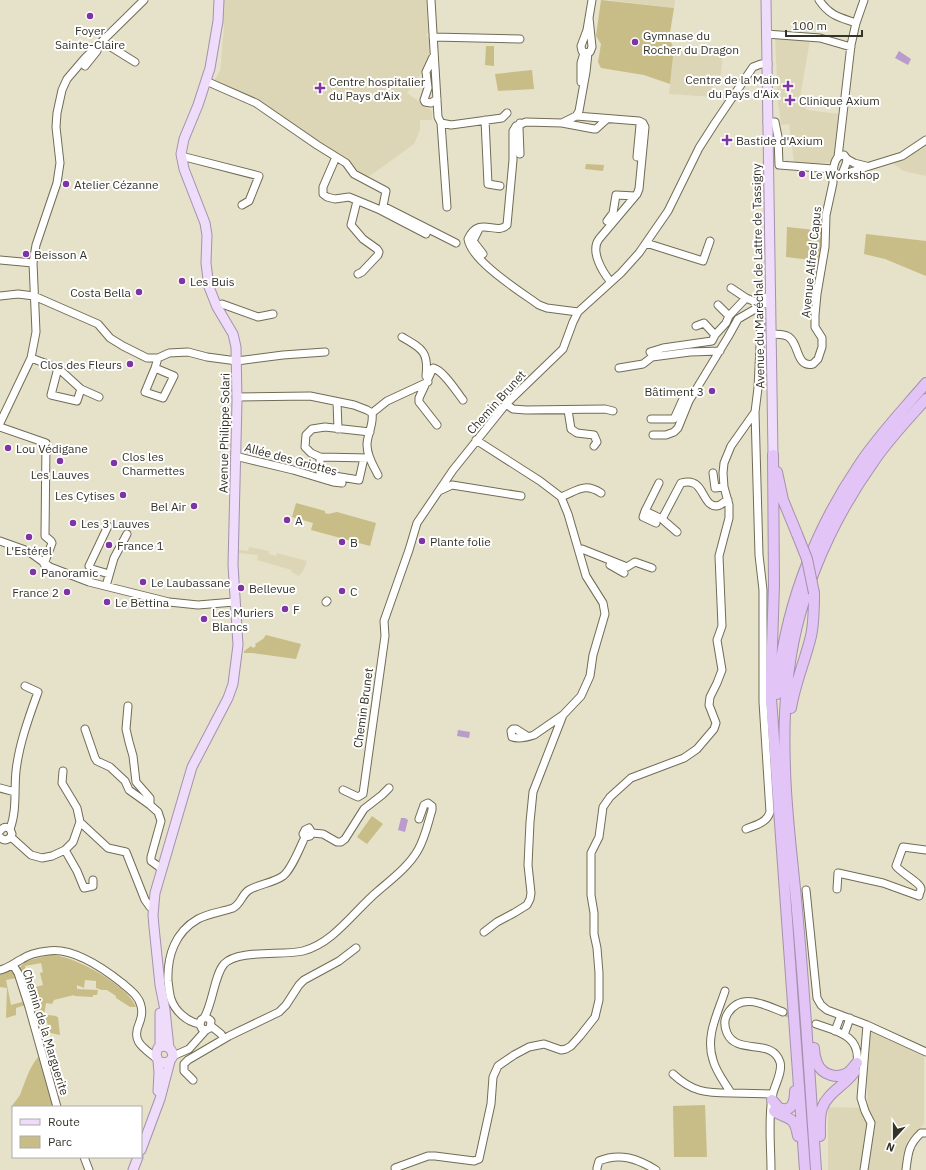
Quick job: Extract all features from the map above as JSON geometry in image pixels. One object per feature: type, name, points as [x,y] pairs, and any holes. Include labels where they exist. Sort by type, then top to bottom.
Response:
[{"type":"highway","points":[[774,740],[777,685],[787,630],[794,601],[815,543],[827,516],[859,464],[926,383]]},
{"type":"highway","points":[[817,1170],[804,988],[785,770],[785,715],[790,665],[801,613],[816,566],[827,539],[865,474],[892,438],[926,399]]},
{"type":"highway","points":[[773,455],[783,500],[807,559],[814,592],[811,634],[793,698],[785,770]]},
{"type":"highway","points":[[773,455],[774,585],[770,676],[804,1170]]},
{"type":"highway","points":[[804,988],[814,1053],[819,1067],[827,1073],[840,1076],[848,1072],[857,1063]]},
{"type":"highway","points":[[772,1101],[776,1106],[783,1110],[791,1108],[794,1102],[796,1039]]},
{"type":"highway","points":[[817,1170],[822,1108],[830,1096],[853,1075],[857,1063]]},
{"type":"highway","points":[[772,1101],[776,1113],[791,1119],[794,1122],[799,1139],[804,1170]]},
{"type":"main road","name":"Avenue Philippe Solari","points":[[164,1054],[165,1010],[160,992],[154,927],[153,908],[155,893],[192,767],[228,698],[233,684],[238,639],[232,565],[237,397],[236,347],[233,334],[217,306],[209,287],[206,263],[207,236],[205,223],[184,169],[181,157],[181,148],[206,81],[215,39],[219,0]]},
{"type":"main road","name":"Avenue du Maréchal de Lattre de Tassigny","points":[[766,0],[766,34],[771,122],[770,300],[773,455]]},
{"type":"main road","points":[[142,1147],[162,1093],[164,1054]]},
{"type":"main road","points":[[133,1170],[138,1158]]},
{"type":"street","points":[[0,423],[31,358],[36,332],[33,263],[36,244],[57,183],[60,163],[56,127],[57,113],[62,90],[67,80],[86,58],[144,0]]},
{"type":"street","points":[[85,66],[96,52],[106,44],[148,0]]},
{"type":"street","points":[[431,0],[446,207]]},
{"type":"street","points":[[590,129],[580,116],[579,111],[581,72],[586,53],[592,49],[590,18],[592,0]]},
{"type":"street","points":[[819,0],[826,10],[834,15],[856,23]]},
{"type":"street","points":[[837,172],[846,164],[840,144],[851,47],[856,23],[864,0]]},
{"type":"street","points":[[586,53],[581,48],[590,18]]},
{"type":"street","points":[[766,34],[820,38],[851,47]]},
{"type":"street","points":[[433,38],[520,39]]},
{"type":"street","points":[[582,44],[587,42],[591,45]]},
{"type":"street","points":[[106,44],[135,62]]},
{"type":"street","points":[[434,55],[426,72],[428,88],[424,97],[425,102],[438,113]]},
{"type":"street","name":"Chemin Brunet","points":[[343,790],[358,797],[362,794],[385,636],[384,621],[417,523],[452,470],[506,404],[563,349],[569,336],[572,322],[578,312],[639,253],[668,211],[699,148],[753,67],[761,64],[768,64]]},
{"type":"street","points":[[206,81],[256,103],[346,163],[354,174],[386,191],[383,206],[456,243]]},
{"type":"street","points":[[425,102],[431,103],[437,99]]},
{"type":"street","points":[[441,123],[451,125],[502,118],[507,113]]},
{"type":"street","points":[[562,123],[580,116],[639,121],[643,123],[646,132],[639,189],[635,196],[599,239],[595,247],[596,254],[605,274],[610,281]]},
{"type":"street","points":[[578,312],[547,308],[539,305],[488,267],[469,244],[468,240],[469,236],[475,229],[480,227],[503,228],[507,225],[513,160],[513,131],[516,126],[520,123],[526,122],[562,123],[596,129],[607,119]]},
{"type":"street","points":[[485,120],[488,184],[500,186]]},
{"type":"street","points":[[637,157],[640,126],[639,121]]},
{"type":"street","points":[[771,122],[778,137],[779,165],[837,172],[868,166],[902,156],[926,140]]},
{"type":"street","points":[[520,123],[520,154]]},
{"type":"street","points":[[181,157],[259,176],[249,201],[242,205]]},
{"type":"street","points":[[336,157],[323,187],[323,194],[327,197],[335,198],[349,197],[378,209],[426,234]]},
{"type":"street","points":[[837,172],[843,157]]},
{"type":"street","points":[[843,157],[854,163],[868,166]]},
{"type":"street","name":"Avenue Alfred Capus","points":[[771,334],[787,336],[793,340],[802,362],[806,365],[813,364],[818,359],[822,347],[822,338],[816,327],[815,315],[817,294],[825,247],[826,215],[830,194],[837,172]]},
{"type":"street","points":[[607,220],[613,212],[616,195],[635,196]]},
{"type":"street","points":[[357,201],[351,225],[363,239],[377,248],[378,252],[378,255],[362,272],[358,274]]},
{"type":"street","points":[[480,227],[473,242],[483,254]]},
{"type":"street","points":[[646,243],[703,261],[710,241]]},
{"type":"street","points":[[0,260],[33,263]]},
{"type":"street","points":[[731,288],[758,305],[761,325],[758,388],[755,412],[759,555],[763,612],[762,702],[770,812],[767,818],[762,822],[746,829]]},
{"type":"street","points":[[0,296],[18,294],[34,296],[98,324],[110,338],[147,358],[158,358],[169,353],[188,352],[207,357],[237,360],[325,352]]},
{"type":"street","points":[[650,352],[663,348],[712,341],[715,335],[726,323],[729,316],[746,298]]},
{"type":"street","points":[[653,435],[666,435],[674,432],[678,428],[689,401],[738,319],[758,305],[761,299],[770,300]]},
{"type":"street","points":[[217,306],[222,304],[258,317],[273,314]]},
{"type":"street","points":[[718,305],[729,316]]},
{"type":"street","points":[[696,326],[704,323],[715,335]]},
{"type":"street","points":[[402,336],[420,348],[427,359],[426,375],[428,382]]},
{"type":"street","points":[[619,368],[643,364],[652,358],[690,352],[720,351]]},
{"type":"street","points":[[31,358],[58,368],[81,389],[99,397]]},
{"type":"street","points":[[155,368],[174,376],[163,398],[145,392],[158,358]]},
{"type":"street","points":[[58,368],[51,395],[77,401],[81,389]]},
{"type":"street","points":[[437,425],[419,402],[419,398],[428,382],[431,370],[433,368],[437,368],[443,374],[462,400]]},
{"type":"street","points":[[372,413],[387,401],[428,382]]},
{"type":"street","points":[[237,397],[310,396],[354,405],[372,413]]},
{"type":"street","points":[[651,419],[674,419],[683,399],[689,401]]},
{"type":"street","points":[[337,402],[338,429]]},
{"type":"street","points":[[506,404],[513,409],[604,409],[612,411]]},
{"type":"street","points":[[568,410],[571,429],[577,433],[594,435],[597,442],[594,446]]},
{"type":"street","points":[[395,1168],[428,1156],[474,1161],[479,1159],[491,1104],[493,1077],[498,1066],[529,1047],[544,1044],[561,1050],[566,1049],[571,1046],[595,1017],[599,1000],[599,973],[591,894],[590,853],[599,836],[603,807],[610,797],[631,778],[684,758],[697,748],[714,729],[716,723],[709,704],[710,696],[722,670],[716,640],[722,626],[719,556],[729,518],[728,500],[724,486],[724,462],[731,446],[755,412]]},
{"type":"street","points":[[320,457],[320,472],[322,474],[359,480],[366,458],[367,444],[372,424],[372,413]]},
{"type":"street","points":[[0,427],[46,443],[44,531],[45,536],[52,543],[44,564]]},
{"type":"street","points":[[366,458],[320,457],[305,447],[306,435],[312,428],[325,427],[370,432]]},
{"type":"street","points":[[476,440],[540,481],[561,498],[568,514],[586,576],[603,603],[605,614],[593,655],[590,676],[585,688],[576,702],[563,715],[534,735],[527,736]]},
{"type":"street","name":"Allée des Griottes","points":[[235,456],[293,470],[333,482],[342,483]]},
{"type":"street","points":[[366,458],[378,475]]},
{"type":"street","points":[[713,473],[715,488],[724,486]]},
{"type":"street","points":[[659,483],[643,517],[659,521],[678,532]]},
{"type":"street","points":[[659,521],[681,483],[694,483],[698,486],[707,501],[713,505],[720,505],[728,500]]},
{"type":"street","points":[[439,491],[452,485],[521,496]]},
{"type":"street","points":[[561,498],[586,486],[601,492]]},
{"type":"street","points":[[108,526],[89,566],[92,569],[109,574]]},
{"type":"street","points":[[106,586],[114,558],[127,534]]},
{"type":"street","points":[[0,541],[28,551],[44,564],[79,579],[163,601],[211,605],[234,602]]},
{"type":"street","points":[[579,550],[582,548],[627,567],[635,562],[652,568]]},
{"type":"street","points":[[582,560],[592,557],[624,573]]},
{"type":"street","points":[[11,838],[12,834],[10,829],[13,813],[16,773],[22,741],[38,692],[25,686]]},
{"type":"street","points":[[128,706],[126,729],[134,756],[136,782],[150,798],[150,805]]},
{"type":"street","points":[[484,932],[497,922],[527,905],[530,899],[531,893],[528,865],[533,792],[563,715]]},
{"type":"street","points":[[86,729],[97,761],[110,767],[125,781],[129,790],[158,812],[161,822],[151,861],[162,868]]},
{"type":"street","points":[[11,838],[31,855],[42,858],[52,856],[65,850],[72,842],[80,822],[77,808],[62,784],[63,771]]},
{"type":"street","points":[[0,788],[15,792]]},
{"type":"street","points":[[224,1039],[221,1034],[205,1024],[193,1023],[183,1016],[171,1000],[169,991],[168,966],[170,954],[175,942],[187,927],[198,919],[235,907],[248,890],[284,876],[305,836],[310,836],[312,833],[323,834],[337,842],[341,842],[345,839],[364,809],[389,788]]},
{"type":"street","points":[[0,970],[13,965],[26,956],[55,950],[66,952],[98,965],[131,991],[139,1000],[142,1016],[137,1028],[136,1037],[140,1045],[144,1048],[164,1054],[187,1050],[199,1038],[205,1024],[220,970],[224,964],[232,958],[276,952],[296,953],[305,951],[321,943],[337,931],[413,858],[422,843],[432,810],[431,804],[428,803],[424,805],[419,819]]},
{"type":"street","points":[[80,822],[108,848],[126,852],[145,900],[150,907],[153,908]]},
{"type":"street","points":[[0,830],[5,827],[10,829]]},
{"type":"street","points":[[0,837],[6,840],[11,838]]},
{"type":"street","points":[[837,888],[838,873],[883,883],[919,896],[921,889],[919,885],[900,871],[896,866],[903,847],[926,850]]},
{"type":"street","points":[[65,850],[77,871],[84,888],[93,886],[92,880]]},
{"type":"street","points":[[806,890],[817,998],[823,1008],[850,1018],[926,1052]]},
{"type":"street","points":[[193,1080],[184,1071],[184,1064],[243,1028],[279,1012],[286,1005],[304,980],[339,961],[356,948]]},
{"type":"street","name":"Chemin de la Marguerite","points":[[13,965],[18,972],[29,1007],[57,1106]]},
{"type":"street","points":[[725,991],[713,1027],[710,1045],[712,1059],[731,1093]]},
{"type":"street","points":[[771,1170],[772,1101],[781,1064],[778,1057],[769,1049],[746,1046],[737,1043],[728,1035],[725,1023],[728,1014],[732,1009],[742,1002],[753,1001],[783,1012]]},
{"type":"street","points":[[835,1031],[841,1015]]},
{"type":"street","points":[[844,1035],[850,1018]]},
{"type":"street","points":[[816,1024],[844,1035],[853,1042],[858,1056],[857,1063]]},
{"type":"street","points":[[864,1170],[871,1123],[861,1098],[867,1026]]},
{"type":"street","points":[[673,1074],[679,1080],[694,1089],[712,1093],[731,1093],[772,1101]]},
{"type":"street","points":[[906,1170],[908,1150],[914,1139],[921,1133],[926,1133]]},
{"type":"street","points":[[597,1170],[599,1161],[610,1156],[631,1158],[643,1167],[656,1170]]},
{"type":"street","points":[[84,1158],[89,1170]]},
{"type":"shaded area","name":"Centre hospitalier du Pays d'Aix","points":[[224,0],[426,0],[428,32],[426,36],[429,38],[429,56],[420,75],[407,93],[432,111],[432,120],[420,120],[420,130],[414,144],[367,178],[262,102],[214,81],[220,71],[224,27]]},
{"type":"shaded area","points":[[609,0],[675,0],[674,8]]},
{"type":"shaded area","name":"Clinique Axium","points":[[775,36],[810,40],[800,98],[807,110],[840,114],[833,162],[816,164],[794,162],[789,124],[781,125],[778,102]]},
{"type":"shaded area","points":[[674,48],[723,52],[721,75],[712,75],[713,97],[669,94]]},
{"type":"shaded area","points":[[899,51],[911,59],[908,65],[895,58]]},
{"type":"shaded area","points":[[926,147],[926,176],[904,171],[893,164]]},
{"type":"shaded area","name":"Bellevue","points":[[249,547],[269,551],[269,554],[276,556],[277,553],[307,561],[299,576],[291,572],[292,570],[257,560],[258,555],[238,553],[238,550],[248,551]]},
{"type":"shaded area","points":[[458,730],[470,732],[469,738],[457,736]]},
{"type":"shaded area","points":[[401,818],[408,820],[405,832],[398,830]]},
{"type":"shaded area","points":[[870,1031],[924,1056],[924,1124],[907,1141],[903,1170],[828,1170],[828,1107],[868,1108],[866,1069]]},
{"type":"green space","name":"Gymnase du Rocher du Dragon","points":[[601,0],[674,8],[669,39],[674,48],[670,84],[644,75],[601,68],[598,62],[601,44],[596,36]]},
{"type":"green space","points":[[486,46],[494,46],[494,66],[485,65]]},
{"type":"green space","points":[[532,70],[534,89],[498,91],[495,74]]},
{"type":"green space","points":[[586,164],[604,165],[603,171],[585,169]]},
{"type":"green space","points":[[787,227],[824,231],[820,261],[786,257]]},
{"type":"green space","points":[[866,234],[926,241],[926,276],[885,259],[864,254]]},
{"type":"green space","points":[[296,503],[325,511],[325,513],[328,514],[337,512],[376,523],[370,546],[311,530],[313,523],[292,517]]},
{"type":"green space","points":[[266,635],[301,644],[296,659],[244,653],[244,651],[251,646],[253,648],[256,646],[255,644]]},
{"type":"green space","points":[[372,816],[383,824],[367,844],[357,837]]},
{"type":"green space","points":[[50,955],[60,956],[72,960],[99,973],[123,990],[136,1007],[130,1007],[107,990],[96,988],[96,981],[85,980],[84,988],[77,985],[77,989],[98,990],[97,995],[93,995],[93,997],[74,995],[54,1000],[52,1004],[46,1003],[44,1015],[42,1015],[41,1012],[35,1016],[27,993],[29,992],[28,989],[43,985],[40,973],[43,972],[41,963],[25,966],[26,970],[20,972],[19,968],[26,961]]},
{"type":"green space","points":[[14,969],[24,996],[21,997],[16,978],[6,980],[11,1005],[22,1002],[25,1003],[25,1005],[16,1008],[16,1015],[6,1018],[7,988],[0,987],[0,973]]},
{"type":"green space","points":[[44,1015],[58,1017],[60,1035],[45,1032],[48,1024]]},
{"type":"green space","points":[[38,1057],[41,1058],[43,1071],[54,1106],[12,1106],[20,1095]]},
{"type":"green space","points":[[705,1105],[707,1157],[674,1157],[673,1106]]},
{"type":"tunnel","points":[[783,1012],[816,1024]]},
{"type":"place","name":"Foyer Sainte-Claire","points":[[90,16]]},
{"type":"place","name":"Gymnase du Rocher du Dragon","points":[[635,42]]},
{"type":"place","name":"Centre de la Main du Pays d'Aix","points":[[788,86]]},
{"type":"place","name":"Centre hospitalier du Pays d'Aix","points":[[320,88]]},
{"type":"place","name":"Clinique Axium","points":[[790,100]]},
{"type":"place","name":"Bastide d'Axium","points":[[727,140]]},
{"type":"place","name":"Le Workshop","points":[[802,174]]},
{"type":"place","name":"Atelier Cézanne","points":[[66,184]]},
{"type":"place","name":"Beisson A","points":[[26,254]]},
{"type":"place","name":"Les Buis","points":[[182,281]]},
{"type":"place","name":"Costa Bella","points":[[139,292]]},
{"type":"place","name":"Clos des Fleurs","points":[[130,364]]},
{"type":"place","name":"Bâtiment 3","points":[[712,391]]},
{"type":"place","name":"Lou Védigane","points":[[8,448]]},
{"type":"place","name":"Les Lauves","points":[[60,461]]},
{"type":"place","name":"Clos les Charmettes","points":[[114,463]]},
{"type":"place","name":"Les Cytises","points":[[123,495]]},
{"type":"place","name":"Bel Air","points":[[194,506]]},
{"type":"place","name":"A","points":[[287,520]]},
{"type":"place","name":"Les 3 Lauves","points":[[73,523]]},
{"type":"place","name":"L'Estérel","points":[[29,537]]},
{"type":"place","name":"Plante folie","points":[[422,541]]},
{"type":"place","name":"B","points":[[342,542]]},
{"type":"place","name":"France 1","points":[[109,545]]},
{"type":"place","name":"Panoramic","points":[[33,572]]},
{"type":"place","name":"Le Laubassane","points":[[143,582]]},
{"type":"place","name":"Bellevue","points":[[241,588]]},
{"type":"place","name":"C","points":[[342,591]]},
{"type":"place","name":"France 2","points":[[67,592]]},
{"type":"place","name":"Le Bettina","points":[[107,602]]},
{"type":"place","name":"F","points":[[285,609]]},
{"type":"place","name":"Les Muriers Blancs","points":[[204,619]]}]
